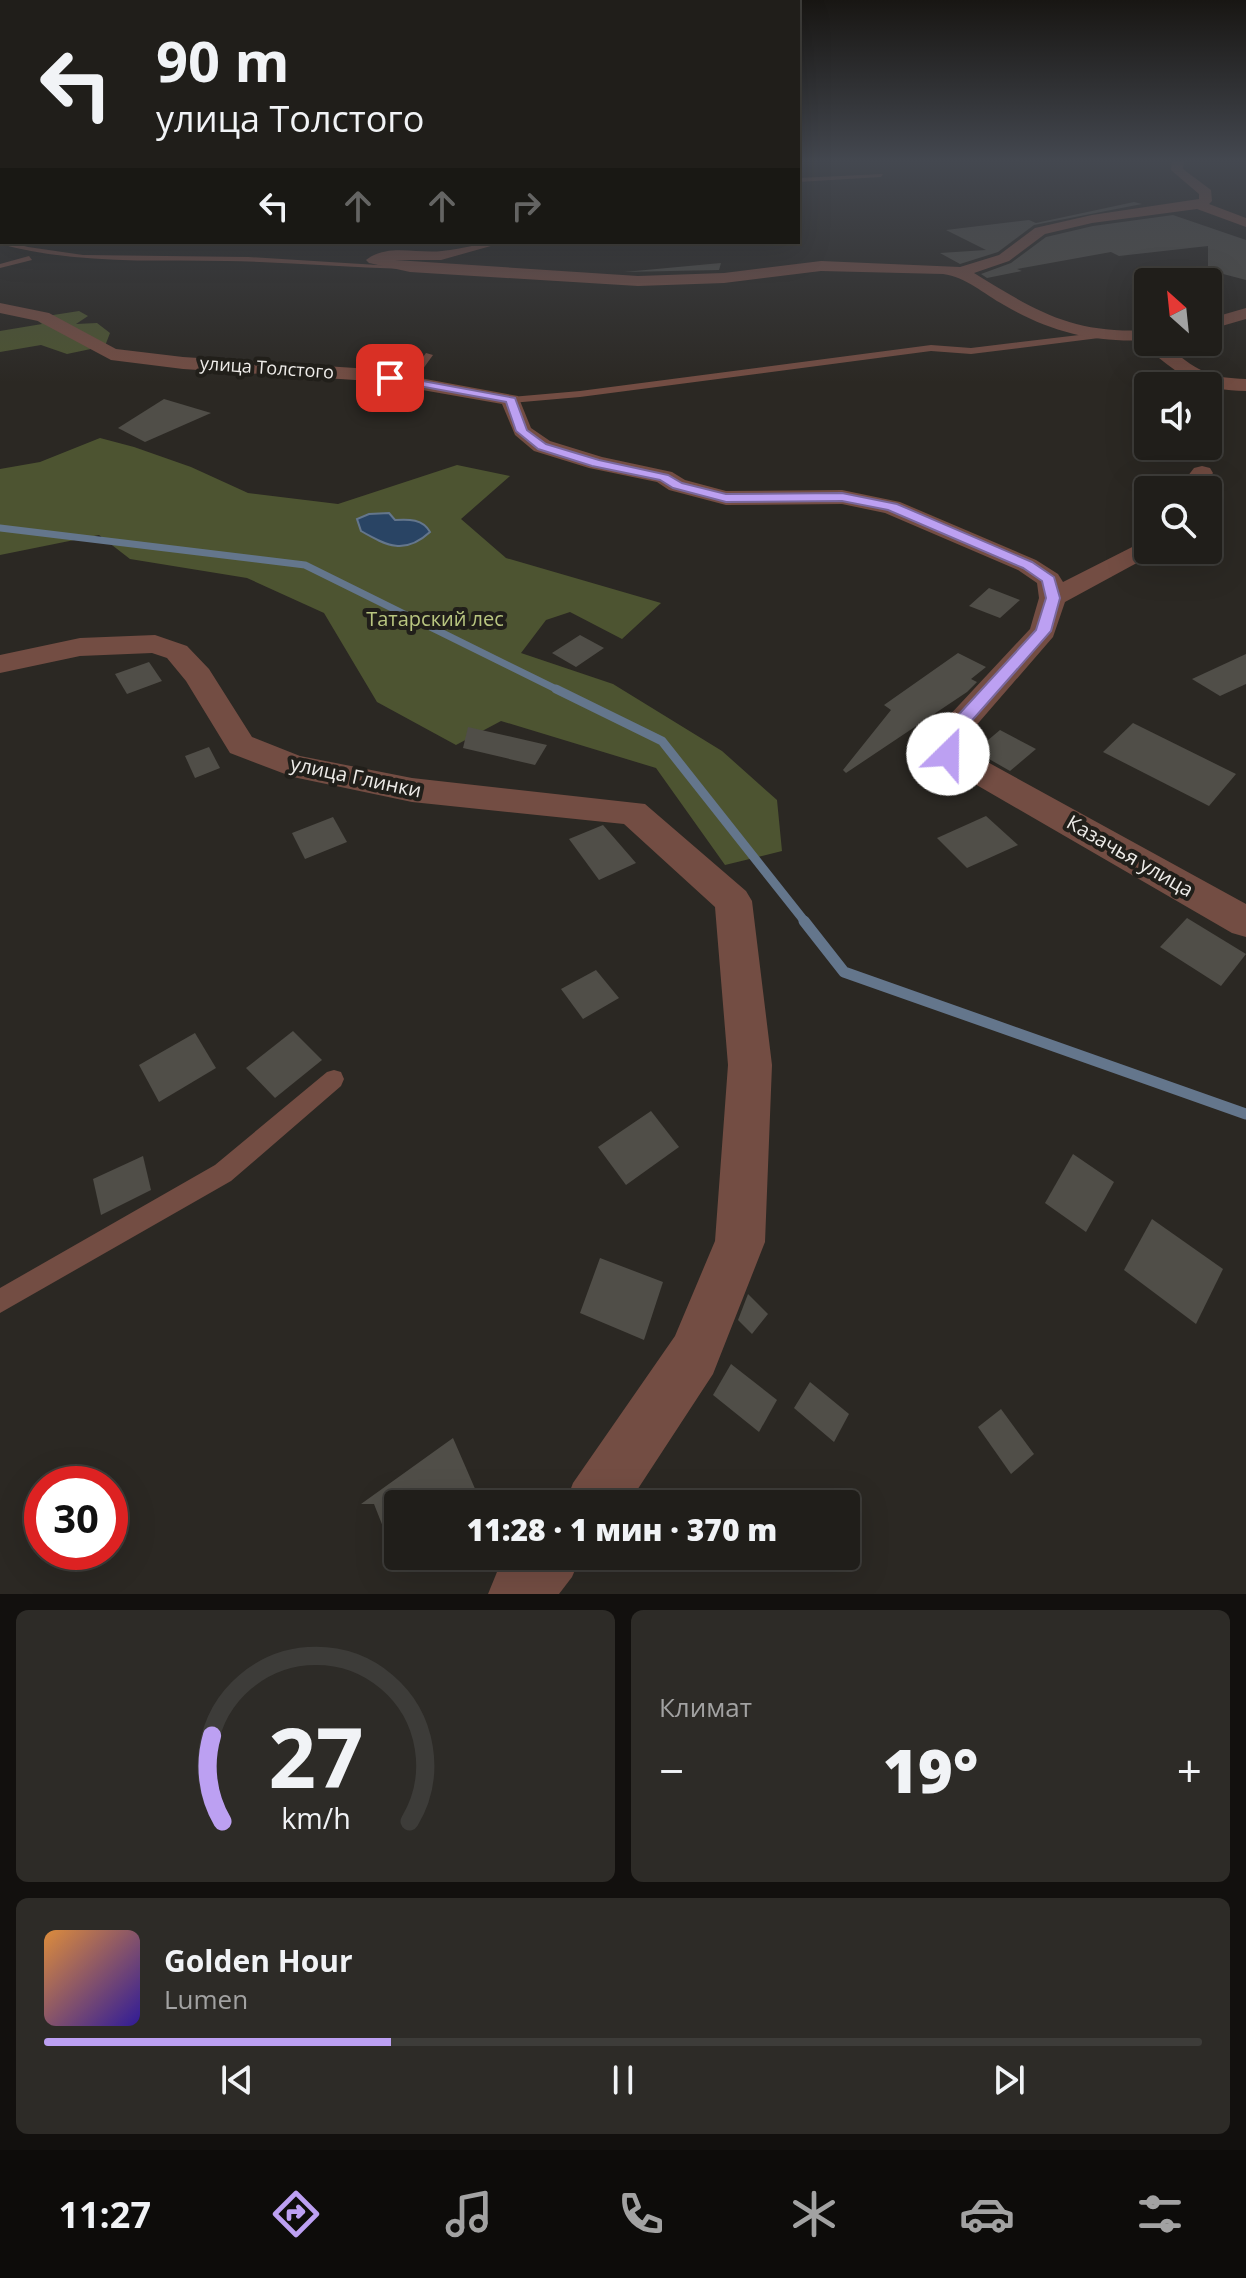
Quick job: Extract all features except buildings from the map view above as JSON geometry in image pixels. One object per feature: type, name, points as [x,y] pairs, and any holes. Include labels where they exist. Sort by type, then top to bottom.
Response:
[{"type":"street","points":[[961,272],[1004,258],[1037,233]]},
{"type":"street","points":[[490,244],[441,256],[392,255],[374,260],[410,267],[638,281],[724,278],[821,266],[909,266],[961,272],[1049,324],[1096,336],[1134,339]]},
{"type":"street","name":"улица Толстого","points":[[0,308],[43,317],[111,354],[183,363],[371,375],[511,400]]},
{"type":"street","points":[[1222,321],[1246,313]]},
{"type":"street","points":[[1172,356],[1202,382],[1246,385]]},
{"type":"street","points":[[511,400],[522,431],[542,446],[597,463],[664,477],[677,485],[726,498],[842,497],[892,507],[1027,565],[1049,580],[1053,598],[1134,555]]},
{"type":"street","name":"Казачья улица","points":[[1053,598],[1043,631],[944,741],[948,754],[1246,922]]},
{"type":"street","name":"улица Глинки","points":[[0,664],[80,647],[155,644],[177,652],[198,676],[241,745],[293,766],[412,790],[633,813],[733,901],[750,1065],[740,1242],[694,1355],[603,1490]]},
{"type":"street","points":[[519,1594],[539,1570]]},
{"type":"lane","points":[[5,244],[31,255]]},
{"type":"lane","points":[[2,266],[31,255],[58,255],[262,259],[410,267]]},
{"type":"lane","points":[[511,400],[580,394],[931,348],[971,351],[1096,336]]},
{"type":"lane","points":[[409,382],[429,355]]},
{"type":"lane","points":[[0,1301],[223,1173],[334,1079]]},
{"type":"green space","points":[[79,311],[88,316],[76,324],[97,323],[110,333],[105,346],[67,354],[41,345],[0,352],[0,331],[42,324],[34,318]]},
{"type":"green space","name":"Татарский лес","points":[[100,438],[191,467],[248,493],[338,504],[457,465],[510,476],[461,519],[506,558],[661,603],[622,639],[570,612],[546,620],[521,653],[613,684],[722,751],[777,800],[782,851],[725,865],[656,768],[501,721],[456,745],[377,702],[324,613],[247,578],[130,559],[99,535],[0,555],[0,469],[40,462]]},
{"type":"water","points":[[389,513],[395,520],[420,522],[430,532],[412,544],[396,546],[361,531],[357,519],[369,514]]},
{"type":"waterway","points":[[0,528],[305,565],[560,691]]},
{"type":"waterway","points":[[556,689],[662,741],[806,923]]},
{"type":"waterway","points":[[804,921],[844,972],[1246,1114]]},
{"type":"route","points":[[390,378],[511,400],[522,431],[542,446],[597,463],[664,477],[677,485],[726,498],[842,497],[892,507],[1027,565],[1049,580],[1053,598],[1043,631],[944,741],[948,754]]}]
